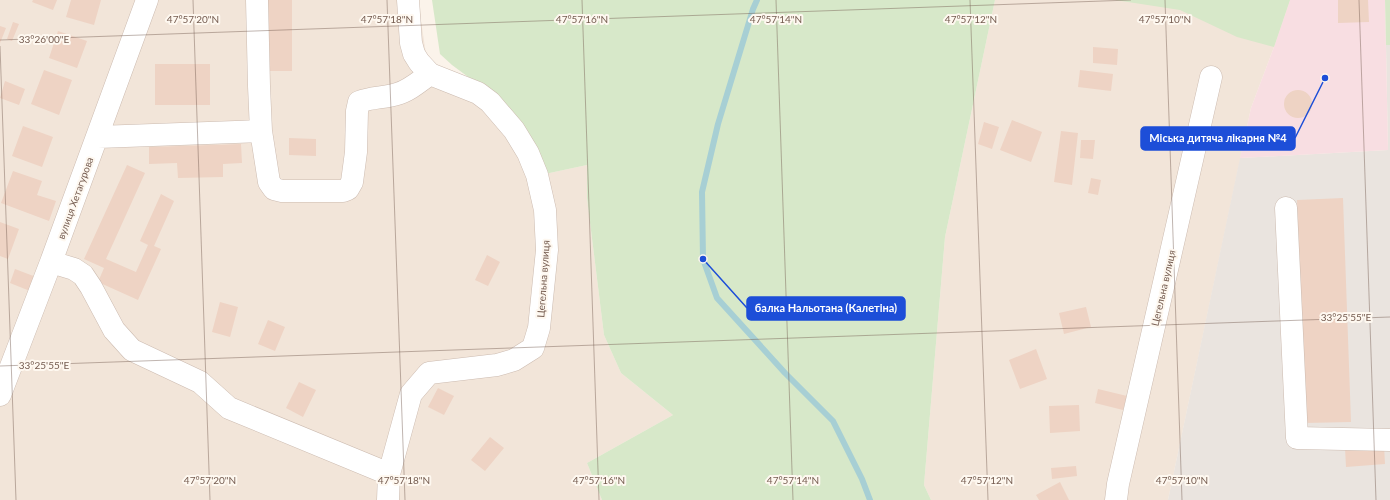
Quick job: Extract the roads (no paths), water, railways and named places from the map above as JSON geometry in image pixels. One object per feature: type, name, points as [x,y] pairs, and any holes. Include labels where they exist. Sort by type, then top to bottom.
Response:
[{"type":"street","name":"вулиця Хетагурова","points":[[0,395],[98,137],[147,0]]},
{"type":"street","points":[[258,0],[261,131],[269,182],[274,189],[282,191],[343,191],[348,189],[352,182],[356,152],[357,111],[359,102],[365,99],[398,94],[430,74]]},
{"type":"street","name":"Цегельна вулиця","points":[[388,500],[389,474],[411,394],[429,373],[497,365],[514,360],[533,348],[539,328],[547,250],[545,210],[537,175],[528,154],[514,130],[490,102],[478,93],[430,74],[419,62],[414,54],[411,43],[408,0]]},
{"type":"street","name":"Цегельна вулиця","points":[[1116,500],[1118,484],[1211,77]]},
{"type":"street","points":[[98,137],[261,131]]},
{"type":"street","points":[[1286,208],[1297,438],[1390,440]]},
{"type":"street","points":[[51,262],[74,269],[83,275],[114,330],[132,350],[200,382],[229,408],[389,474]]},
{"type":"waterway","points":[[757,0],[718,124],[702,192],[703,259],[717,298],[785,373],[833,421],[862,479],[870,500]]},
{"type":"place","name":"Міська дитяча лікарня №4","points":[[1325,78]]},
{"type":"place","name":"балка Нальотана (Калетіна)","points":[[703,259]]}]
